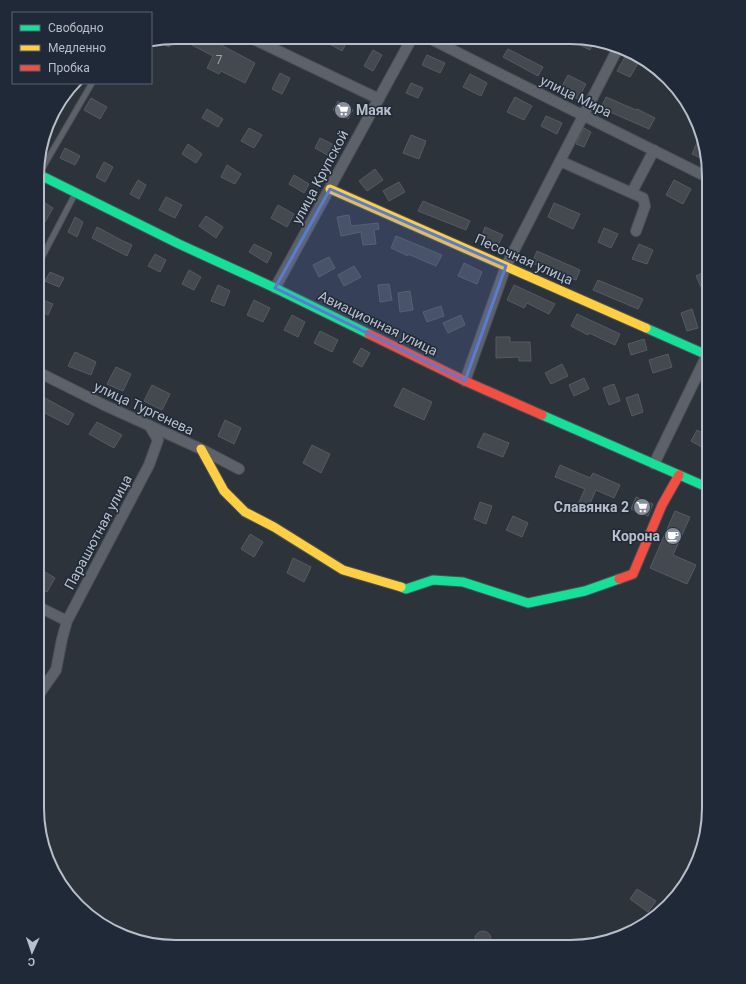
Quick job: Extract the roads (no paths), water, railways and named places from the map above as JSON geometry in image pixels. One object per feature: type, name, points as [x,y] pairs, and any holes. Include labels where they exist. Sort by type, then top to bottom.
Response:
[{"type":"street","points":[[264,44],[379,99]]},
{"type":"street","name":"улица Крупской","points":[[275,288],[409,44]]},
{"type":"street","name":"улица Мира","points":[[441,44],[504,77],[583,114],[702,174]]},
{"type":"street","points":[[465,381],[506,266],[616,52]]},
{"type":"street","points":[[632,192],[654,150]]},
{"type":"street","points":[[560,161],[643,198],[645,206],[636,231]]},
{"type":"street","name":"Авиационная улица","points":[[44,177],[179,244],[275,288],[465,381],[702,485]]},
{"type":"street","name":"Песочная улица","points":[[330,189],[702,350]]},
{"type":"street","points":[[654,464],[702,365]]},
{"type":"street","name":"улица Тургенева","points":[[44,375],[104,405],[201,449],[239,469]]},
{"type":"street","name":"Парашютная улица","points":[[67,621],[149,465],[158,440],[149,425]]},
{"type":"street","points":[[201,449],[224,491],[245,512],[274,527],[343,570],[406,589],[433,580],[463,582],[528,603],[585,590],[634,574],[662,505],[678,475]]},
{"type":"street","points":[[44,610],[67,621],[56,670],[44,687]]},
{"type":"lane","points":[[45,163],[91,84]]},
{"type":"lane","points":[[44,254],[76,193]]},
{"type":"place","name":"Маяк","points":[[343,110]]},
{"type":"place","name":"Славянка 2","points":[[642,507]]},
{"type":"place","name":"Корона","points":[[673,536]]}]
